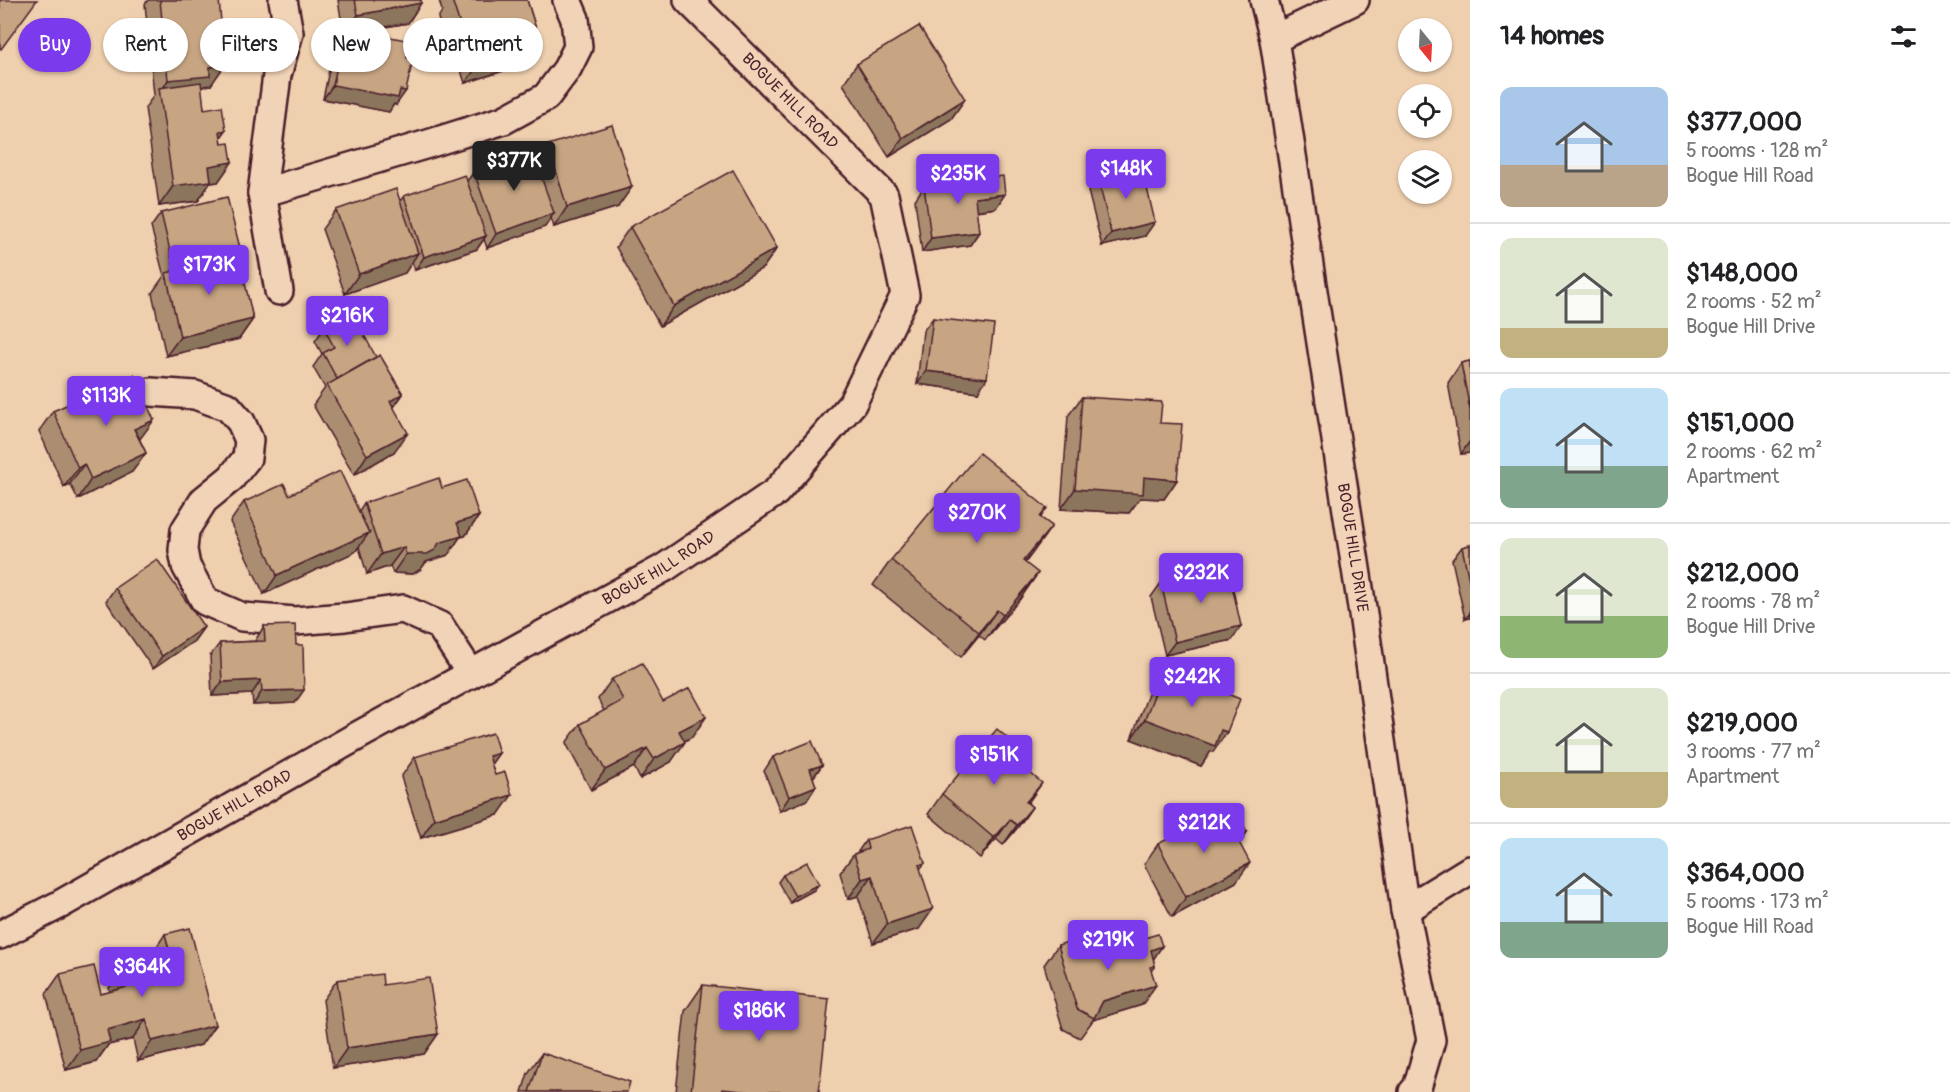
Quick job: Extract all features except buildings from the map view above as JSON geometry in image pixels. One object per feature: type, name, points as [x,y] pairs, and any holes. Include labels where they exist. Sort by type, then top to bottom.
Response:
[{"type":"street","points":[[279,291],[262,193],[277,75],[289,33],[283,0]]},
{"type":"street","points":[[262,193],[504,120],[546,97],[567,69],[578,47],[575,19],[567,0]]},
{"type":"street","name":"BOGUE HILL ROAD","points":[[0,935],[59,905],[361,734],[664,568],[776,492],[852,404],[905,295],[884,195],[687,0]]},
{"type":"street","name":"BOGUE HILL DRIVE","points":[[1264,0],[1274,39],[1363,614],[1405,910],[1431,1040],[1417,1088],[1413,1092]]},
{"type":"street","points":[[1274,39],[1355,0]]},
{"type":"street","points":[[151,392],[195,395],[228,407],[241,422],[249,440],[246,458],[231,478],[204,500],[184,531],[183,550],[186,566],[205,602],[242,617],[295,621],[403,609],[440,626],[471,674]]},
{"type":"street","points":[[1405,910],[1470,870]]}]
